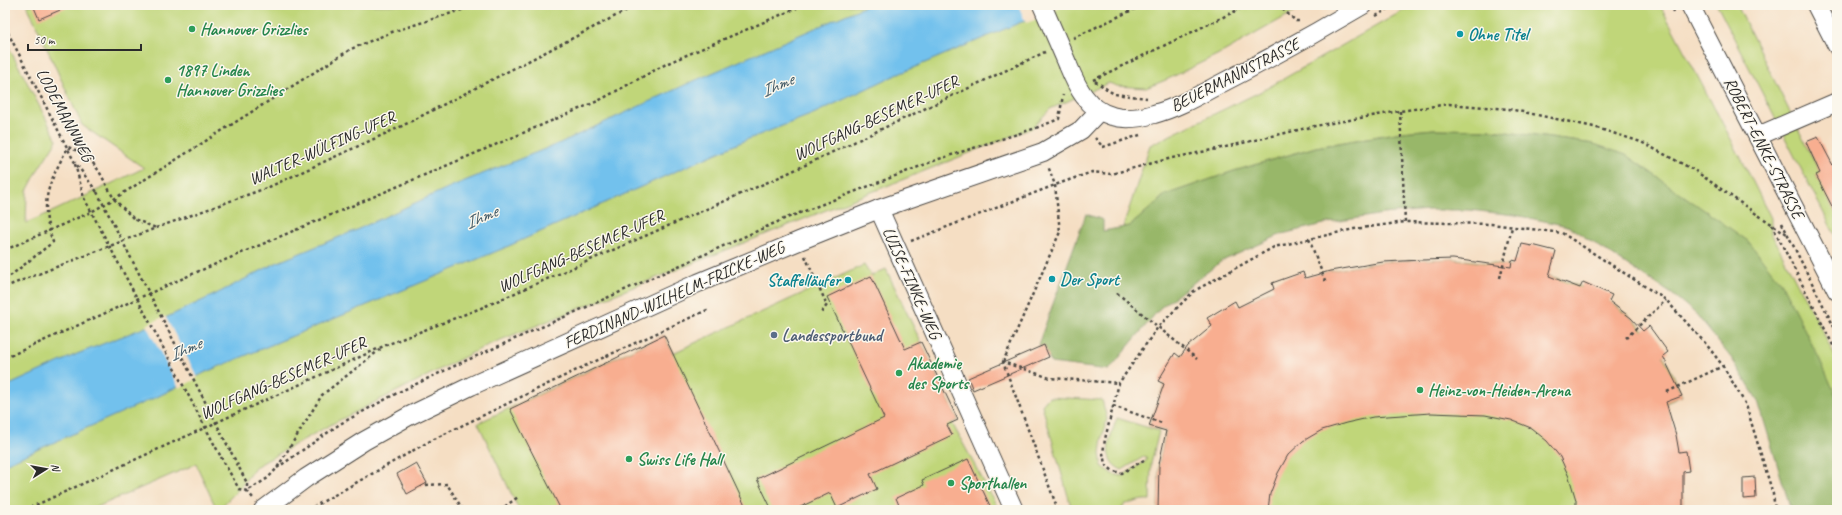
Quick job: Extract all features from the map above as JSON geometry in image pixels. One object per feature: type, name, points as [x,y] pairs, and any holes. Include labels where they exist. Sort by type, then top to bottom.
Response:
[{"type":"street","points":[[1042,5],[1078,88],[1090,104],[1099,111]]},
{"type":"street","name":"BEUERMANNSTRASSE","points":[[1099,111],[1111,116],[1124,118],[1155,114],[1173,107],[1284,51],[1363,5]]},
{"type":"street","name":"ROBERT-ENKE-STRASSE","points":[[1690,5],[1837,291]]},
{"type":"street","points":[[1816,5],[1837,46]]},
{"type":"street","points":[[1758,136],[1837,102]]},
{"type":"street","name":"FERDINAND-WILHELM-FRICKE-WEG","points":[[263,510],[306,478],[364,441],[409,416],[471,386],[698,284],[799,241],[879,209],[1043,152],[1081,130],[1099,111]]},
{"type":"street","name":"LUISE-FINKE-WEG","points":[[879,209],[1014,510]]},
{"type":"path","points":[[5,250],[91,212],[114,199],[351,49],[392,32],[477,5]]},
{"type":"path","name":"WALTER-WÜLFING-UFER","points":[[5,287],[156,228],[270,187],[398,128],[637,5]]},
{"type":"path","points":[[5,358],[197,272],[598,101],[668,63],[804,5]]},
{"type":"path","points":[[1072,39],[1144,5]]},
{"type":"path","points":[[1153,97],[1131,97],[1114,94],[1093,80],[1248,5]]},
{"type":"path","points":[[1278,5],[1296,21],[1303,21]]},
{"type":"path","name":"LODEMANNWEG","points":[[5,26],[74,161],[97,192],[247,483],[247,491]]},
{"type":"path","name":"WOLFGANG-BESEMER-UFER","points":[[25,510],[386,345],[481,308],[784,176],[1050,49]]},
{"type":"path","points":[[277,468],[340,424],[399,392],[463,362],[784,219],[939,159],[1036,128],[1058,119],[1064,95]]},
{"type":"path","points":[[896,247],[1054,185],[1092,172],[1111,174],[1172,158],[1217,150],[1315,126],[1400,111],[1449,104],[1509,109],[1594,127],[1641,142],[1694,170],[1787,234],[1837,333]]},
{"type":"path","points":[[1400,111],[1405,222]]},
{"type":"path","points":[[5,280],[53,242],[49,231],[45,208],[50,181],[68,147],[86,154],[99,171],[114,199],[134,219],[156,228]]},
{"type":"path","points":[[74,161],[84,198],[239,489],[247,491],[268,478],[277,468],[322,395],[386,345]]},
{"type":"path","points":[[1054,185],[1060,232],[1003,362],[1058,510]]},
{"type":"path","points":[[1144,460],[1122,473],[1112,471],[1105,464],[1103,453],[1112,406],[1119,383],[1158,327],[1194,291],[1274,246],[1354,229],[1405,222],[1491,224],[1562,233],[1666,300],[1706,344],[1723,366],[1746,405],[1773,494],[1775,510]]},
{"type":"path","points":[[1771,224],[1837,352]]},
{"type":"path","points":[[1500,278],[1512,227]]},
{"type":"path","points":[[1309,239],[1326,283]]},
{"type":"path","points":[[799,241],[827,305],[821,313]]},
{"type":"path","points":[[1117,293],[1197,359]]},
{"type":"path","points":[[1626,338],[1666,300]]},
{"type":"path","points":[[308,510],[430,442],[584,366],[709,309]]},
{"type":"path","points":[[1003,362],[1050,378],[1119,383]]},
{"type":"path","points":[[1667,392],[1723,366]]},
{"type":"path","points":[[1112,406],[1162,423]]},
{"type":"path","points":[[426,485],[447,484],[463,510]]},
{"type":"path","points":[[500,510],[518,497]]},
{"type":"green space","points":[[27,5],[1306,5],[1225,51],[1168,79],[1146,88],[1117,86],[1109,83],[1050,109],[1032,128],[488,345],[328,426],[255,467],[239,489],[218,510],[196,464],[90,510],[5,510],[5,40],[57,140],[39,168],[27,191],[26,223],[144,168],[82,125]]},
{"type":"green space","points":[[1413,5],[1660,5],[1771,218],[1771,233],[1837,360],[1837,401],[1594,144],[1492,130],[1434,129],[1402,132],[1316,147],[1234,171],[1165,195],[1130,226],[1123,227],[1150,145],[1264,90]]},
{"type":"green space","points":[[1717,5],[1737,5],[1820,173],[1816,175],[1837,216],[1837,239]]},
{"type":"green space","points":[[1434,129],[1492,130],[1594,144],[1626,155],[1748,241],[1781,283],[1820,360],[1837,398],[1837,510],[1791,510],[1758,401],[1732,359],[1696,314],[1672,294],[1568,226],[1515,215],[1469,210],[1428,210],[1383,214],[1328,223],[1282,234],[1222,261],[1160,308],[1109,370],[1051,363],[1044,345],[1040,347],[1039,342],[1086,214],[1103,220],[1103,231],[1130,226],[1165,195],[1234,171],[1316,147],[1402,132]]},
{"type":"green space","name":"Heinz-von-Heiden-Arena","points":[[1453,259],[1516,268],[1559,279],[1579,286],[1616,306],[1642,328],[1665,359],[1682,396],[1666,403],[1674,430],[1679,455],[1683,510],[1158,510],[1159,464],[1166,431],[1149,426],[1164,384],[1180,356],[1230,312],[1270,291],[1330,271],[1383,262]]},
{"type":"green space","points":[[864,265],[871,276],[886,269],[958,420],[952,423],[999,510],[519,510],[478,423],[664,335],[673,353]]},
{"type":"green space","points":[[1049,397],[1102,400],[1107,419],[1102,437],[1100,454],[1102,466],[1112,474],[1122,476],[1147,460],[1145,456],[1122,470],[1115,466],[1109,454],[1109,447],[1117,418],[1159,431],[1151,464],[1150,500],[1125,504],[1121,510],[1072,510],[1042,405]]},
{"type":"water","name":"Ihme","points":[[868,5],[1063,5],[1040,16],[1019,23],[887,79],[813,114],[746,140],[502,249],[206,372],[159,396],[5,464],[5,387],[77,354],[146,327],[216,294],[276,263],[354,231],[452,186],[560,143],[687,84]]},
{"type":"pier","points":[[1018,5],[1065,5],[1041,18],[1026,23]]},
{"type":"pier","points":[[165,316],[198,378],[179,388],[146,325]]},
{"type":"building","points":[[33,5],[72,5],[39,19]]},
{"type":"building","points":[[1818,137],[1837,173],[1837,216],[1816,175],[1820,173],[1806,142]]},
{"type":"building","name":"Heinz-von-Heiden-Arena","points":[[1522,244],[1556,251],[1549,276],[1580,288],[1583,282],[1612,295],[1609,301],[1631,318],[1643,331],[1649,326],[1668,352],[1663,356],[1682,396],[1666,402],[1676,435],[1679,452],[1686,451],[1689,471],[1683,472],[1683,510],[1576,510],[1576,500],[1569,477],[1560,457],[1547,441],[1531,428],[1511,420],[1485,415],[1431,413],[1373,417],[1322,430],[1303,441],[1288,455],[1278,473],[1270,494],[1268,510],[1158,510],[1159,464],[1166,431],[1149,426],[1164,384],[1158,381],[1175,353],[1180,357],[1188,346],[1212,326],[1207,318],[1235,301],[1238,307],[1274,289],[1272,283],[1303,272],[1305,278],[1330,271],[1383,262],[1453,259],[1511,267],[1512,260],[1517,261]]},
{"type":"building","name":"Akademie des Sports","points":[[871,276],[905,349],[921,342],[958,420],[947,425],[952,435],[870,474],[877,489],[837,508],[830,493],[794,510],[772,510],[757,479],[884,418],[827,297]]},
{"type":"building","name":"Swiss Life Hall","points":[[664,335],[747,510],[561,510],[510,409]]},
{"type":"building","points":[[1044,345],[1049,357],[973,390],[968,378]]},
{"type":"building","name":"Sporthallen","points":[[968,459],[992,510],[901,510],[896,498],[924,485],[922,480]]},
{"type":"building","points":[[416,463],[427,483],[407,494],[397,474]]},
{"type":"building","points":[[1755,477],[1756,498],[1743,499],[1743,478]]},
{"type":"place","name":"Hannover Grizzlies","points":[[192,29]]},
{"type":"place","name":"Ohne Titel","points":[[1460,34]]},
{"type":"place","name":"1897 Linden Hannover Grizzlies","points":[[168,80]]},
{"type":"place","name":"Der Sport","points":[[1052,279]]},
{"type":"place","name":"Staffelläufer","points":[[848,280]]},
{"type":"place","name":"Landessportbund","points":[[774,335]]},
{"type":"place","name":"Akademie des Sports","points":[[899,373]]},
{"type":"place","name":"Heinz-von-Heiden-Arena","points":[[1420,390]]},
{"type":"place","name":"Swiss Life Hall","points":[[629,459]]},
{"type":"place","name":"Sporthallen","points":[[951,483]]}]
